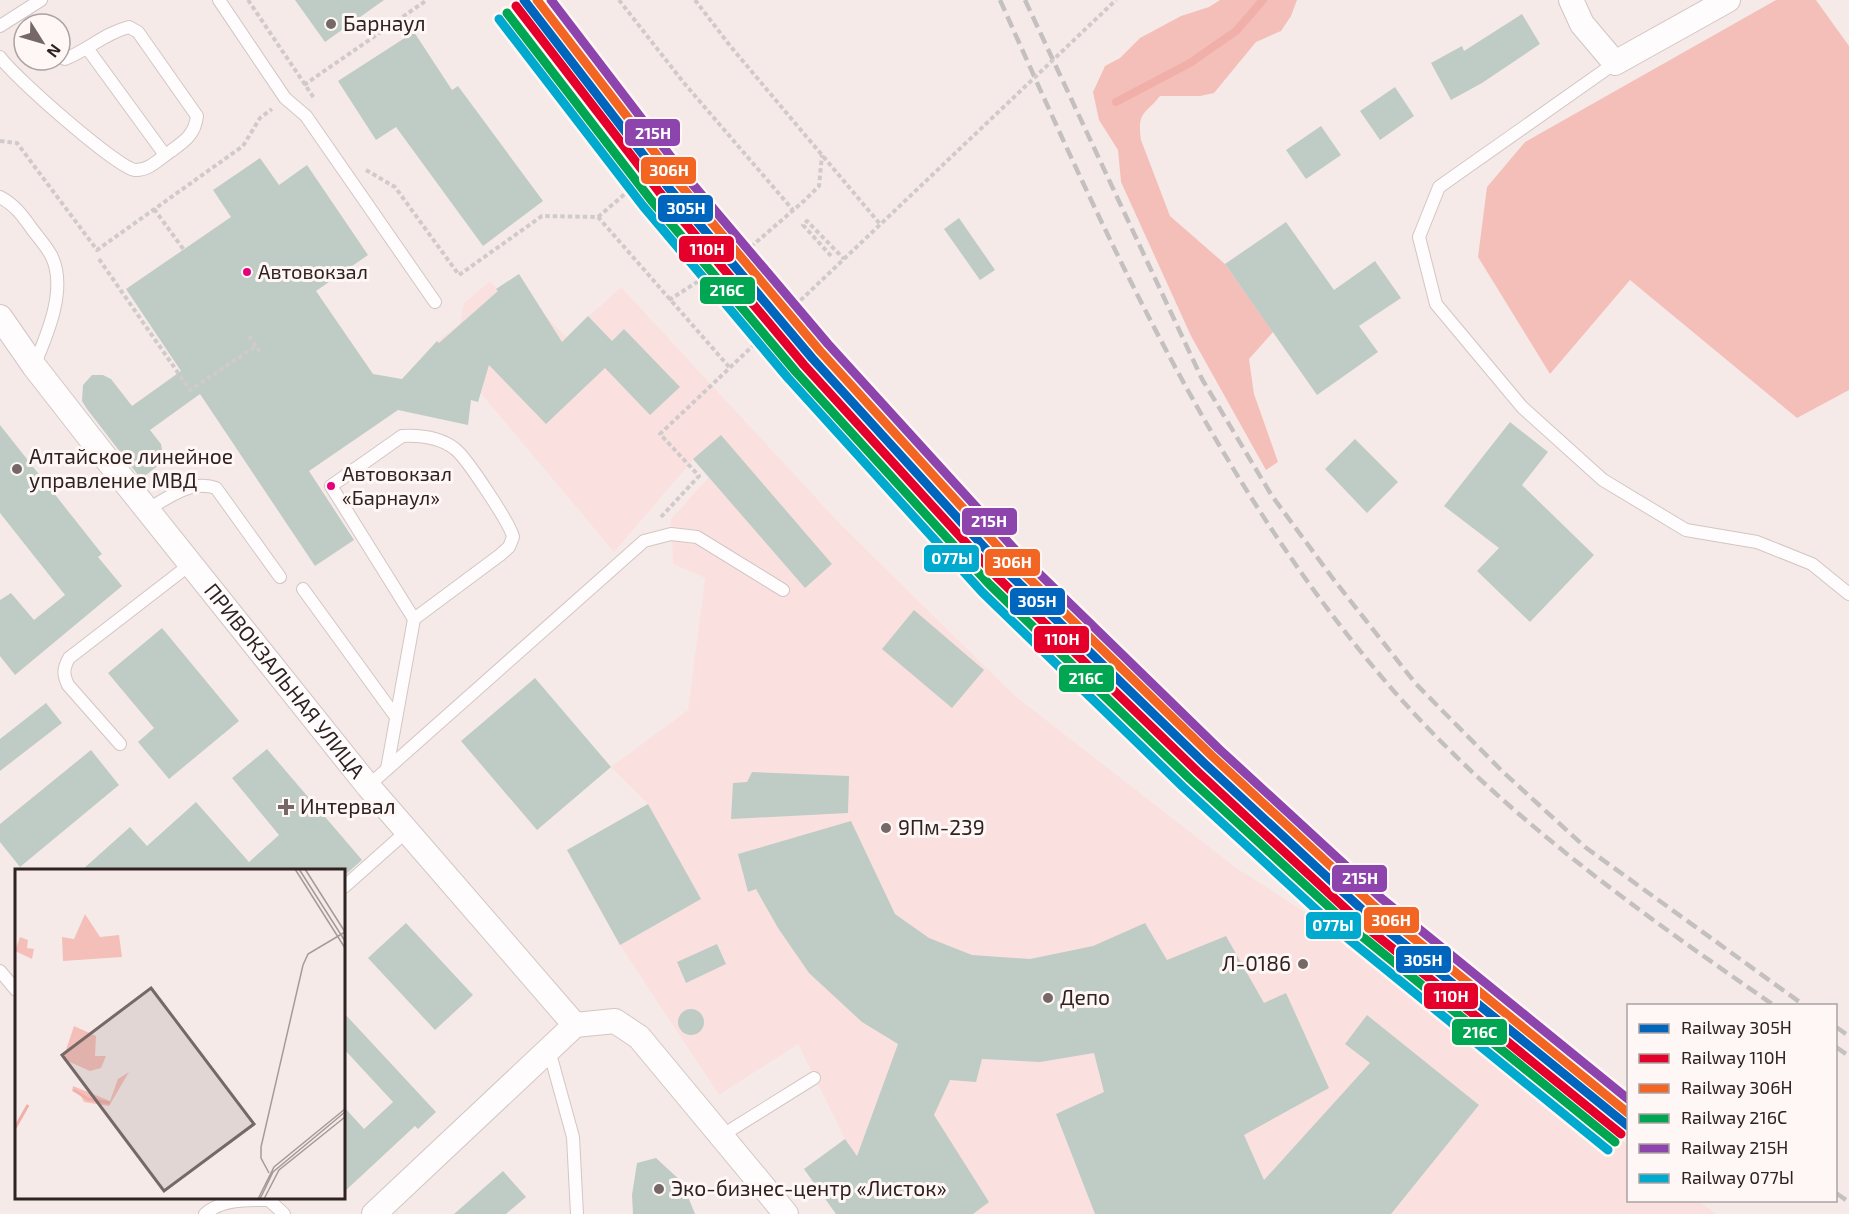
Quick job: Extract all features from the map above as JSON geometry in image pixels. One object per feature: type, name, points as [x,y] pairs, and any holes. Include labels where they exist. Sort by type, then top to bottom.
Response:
[{"type":"street","points":[[1571,0],[1582,24],[1615,63],[1728,0]]},
{"type":"street","name":"ПРИВОКЗАЛЬНАЯ УЛИЦА","points":[[0,317],[34,366],[368,786],[575,1025]]},
{"type":"street","points":[[374,1214],[575,1025],[615,1021],[639,1037],[786,1214]]},
{"type":"lane","points":[[29,12],[41,0]]},
{"type":"lane","points":[[219,0],[285,98],[306,116],[435,302]]},
{"type":"lane","points":[[0,57],[26,85],[118,161],[133,170],[146,169],[188,139],[196,127],[197,116],[138,32],[129,27],[111,31],[72,56]]},
{"type":"lane","points":[[87,48],[165,155]]},
{"type":"lane","points":[[1615,63],[1440,188],[1419,237],[1436,304],[1522,407],[1603,480],[1686,530],[1757,542],[1812,564],[1849,594]]},
{"type":"lane","points":[[0,197],[14,204],[52,256],[56,281],[56,303],[48,332],[34,366]]},
{"type":"lane","points":[[387,769],[414,619],[330,486],[402,436],[416,435],[431,438],[457,450],[506,520],[513,537],[505,551],[414,619]]},
{"type":"lane","points":[[147,510],[172,495],[196,486],[206,485],[216,488],[280,577]]},
{"type":"lane","points":[[368,786],[644,541],[671,534],[697,537],[783,590]]},
{"type":"lane","points":[[120,744],[68,685],[63,674],[64,667],[69,658],[192,563]]},
{"type":"lane","points":[[303,589],[396,717]]},
{"type":"lane","points":[[345,886],[407,831]]},
{"type":"lane","points":[[0,971],[15,989]]},
{"type":"lane","points":[[549,1050],[573,1137],[577,1214]]},
{"type":"lane","points":[[721,1136],[814,1078]]},
{"type":"lane","points":[[205,1214],[212,1208],[240,1200],[267,1199],[284,1214]]},
{"type":"path","points":[[248,0],[318,104]]},
{"type":"path","points":[[620,0],[684,83],[794,210]]},
{"type":"path","points":[[695,0],[731,47],[880,224]]},
{"type":"path","points":[[664,513],[699,476],[660,434],[1116,0]]},
{"type":"path","points":[[669,300],[746,251],[794,210],[819,186],[822,155]]},
{"type":"path","points":[[365,169],[395,187],[459,275],[542,216],[598,217],[626,193]]},
{"type":"path","points":[[154,209],[184,250]]},
{"type":"path","points":[[598,217],[730,368]]},
{"type":"path","points":[[831,255],[803,225],[807,221],[844,259]]},
{"type":"path","points":[[99,259],[190,390],[256,346]]},
{"type":"path","points":[[249,336],[260,352]]},
{"type":"shaded area","points":[[1220,0],[1297,0],[1291,16],[1281,31],[1256,42],[1214,93],[1200,96],[1160,96],[1143,114],[1140,131],[1141,140],[1170,216],[1225,264],[1273,332],[1249,359],[1254,394],[1278,462],[1266,470],[1191,336],[1121,182],[1118,150],[1099,120],[1093,92],[1105,66],[1120,58],[1140,38],[1181,16],[1209,7]]},
{"type":"shaded area","points":[[1776,0],[1816,0],[1849,46],[1849,390],[1797,418],[1630,280],[1550,374],[1478,257],[1487,187],[1525,142]]},
{"type":"shaded area","points":[[519,274],[544,314],[566,337],[621,287],[842,526],[1015,696],[1235,867],[1415,983],[1627,1144],[1627,1202],[1700,1202],[1716,1214],[836,1214],[804,1169],[845,1139],[798,1044],[719,1095],[620,945],[567,850],[648,804],[611,767],[688,710],[705,578],[673,564],[671,519],[709,477],[693,460],[614,552],[437,341],[460,324],[464,303],[490,281],[497,289]]},
{"type":"building","name":"Барнаул","points":[[295,0],[384,0],[325,42]]},
{"type":"building","points":[[1522,14],[1540,44],[1482,83],[1451,100],[1431,63],[1462,46],[1464,51]]},
{"type":"building","points":[[414,32],[452,90],[458,86],[543,201],[483,246],[396,127],[376,140],[338,81]]},
{"type":"building","points":[[1395,87],[1414,116],[1380,140],[1360,111]]},
{"type":"building","points":[[1321,126],[1341,155],[1306,179],[1286,150]]},
{"type":"building","points":[[260,158],[279,185],[307,165],[368,255],[316,291],[373,374],[402,379],[437,341],[439,343],[498,291],[496,289],[519,274],[562,342],[588,316],[612,341],[624,329],[680,387],[650,415],[605,368],[546,424],[489,365],[478,402],[471,400],[468,425],[398,410],[309,471],[354,540],[315,566],[200,394],[150,430],[161,444],[164,461],[141,479],[82,401],[83,385],[92,375],[103,375],[111,379],[132,406],[181,371],[126,289],[231,217],[213,190]]},
{"type":"building","points":[[959,218],[995,270],[980,280],[944,229]]},
{"type":"building","points":[[1286,222],[1334,290],[1375,261],[1401,298],[1359,326],[1378,352],[1317,395],[1225,264]]},
{"type":"building","points":[[1510,422],[1548,452],[1522,485],[1594,555],[1530,622],[1477,571],[1499,548],[1444,506]]},
{"type":"building","points":[[0,425],[102,554],[98,557],[122,586],[15,675],[0,656],[0,600],[11,593],[34,620],[65,595],[0,513]]},
{"type":"building","points":[[721,435],[832,564],[805,588],[693,459]]},
{"type":"building","points":[[1355,439],[1398,482],[1367,513],[1325,469]]},
{"type":"building","points":[[914,610],[984,670],[952,708],[882,649]]},
{"type":"building","points":[[162,628],[239,721],[169,779],[138,742],[154,728],[108,673]]},
{"type":"building","points":[[535,678],[611,767],[537,830],[461,741]]},
{"type":"building","points":[[46,703],[62,723],[0,771],[0,739]]},
{"type":"building","points":[[267,749],[362,860],[345,875],[345,869],[83,869],[130,827],[147,846],[196,802],[249,862],[279,835],[232,778]]},
{"type":"building","points":[[91,750],[119,785],[20,867],[0,842],[0,824]]},
{"type":"building","points":[[752,772],[849,776],[848,813],[731,819],[733,783],[747,782]]},
{"type":"building","points":[[648,804],[701,899],[620,945],[567,850]]},
{"type":"building","name":"Депо","points":[[851,821],[895,914],[929,938],[972,955],[1030,959],[1093,946],[1145,923],[1167,960],[1226,936],[1264,1003],[1286,993],[1329,1088],[1244,1135],[1264,1180],[1370,1063],[1345,1044],[1367,1015],[1479,1105],[1391,1214],[1095,1214],[1056,1114],[1104,1092],[1094,1053],[1040,1062],[982,1059],[976,1082],[950,1080],[934,1115],[989,1202],[973,1214],[836,1214],[804,1169],[845,1139],[857,1156],[898,1044],[862,1022],[809,973],[778,928],[756,889],[748,892],[738,854]]},
{"type":"building","points":[[406,923],[473,995],[435,1030],[368,958]]},
{"type":"building","points":[[717,944],[726,964],[686,983],[677,962]]},
{"type":"building","points":[[691,1009],[700,1013],[704,1022],[700,1031],[691,1035],[682,1031],[678,1022],[682,1013]]},
{"type":"building","points":[[345,1014],[436,1112],[418,1129],[415,1126],[345,1191],[345,1108],[364,1129],[393,1102],[345,1050]]},
{"type":"building","name":"Эко-бизнес-центр «Листок»","points":[[656,1158],[682,1182],[695,1214],[633,1214],[632,1195],[637,1163]]},
{"type":"building","points":[[503,1171],[526,1197],[506,1214],[454,1214]]},
{"type":"waterway","points":[[1116,102],[1190,63],[1236,31],[1263,0]]},
{"type":"railway","points":[[1000,0],[1083,183],[1174,364],[1223,452],[1277,537],[1335,619],[1399,697],[1485,784],[1578,863],[1626,900],[1772,1004]]},
{"type":"railway","points":[[1025,0],[1202,379],[1272,496],[1334,580],[1416,684],[1502,771],[1585,847],[1802,1004]]},
{"type":"railway","points":[[1837,1028],[1849,1036]]},
{"type":"railway","points":[[1837,1048],[1849,1056]]},
{"type":"railway","points":[[1837,1194],[1849,1202]]},
{"type":"rail line","name":"305Н","points":[[524,0],[668,187],[812,358],[1004,569],[1205,764],[1367,914],[1627,1125]]},
{"type":"rail line","name":"306Н","points":[[537,0],[676,180],[820,351],[1012,562],[1212,756],[1374,906],[1627,1112]]},
{"type":"rail line","name":"215Н","points":[[551,0],[684,174],[828,344],[1019,554],[1219,749],[1381,898],[1627,1098]]},
{"type":"rail line","name":"110Н","points":[[516,6],[660,193],[804,365],[997,577],[1198,772],[1360,922],[1621,1134]]},
{"type":"rail line","name":"216С","points":[[507,13],[651,200],[796,372],[989,584],[1190,779],[1353,929],[1615,1142]]},
{"type":"rail line","name":"077Ы","points":[[499,19],[643,206],[788,378],[982,592],[1183,787],[1346,937],[1608,1150]]},
{"type":"place","name":"Барнаул","points":[[331,24]]},
{"type":"place","name":"Автовокзал","points":[[247,272]]},
{"type":"place","name":"Алтайское линейное управление МВД","points":[[17,469]]},
{"type":"place","name":"Автовокзал «Барнаул»","points":[[331,486]]},
{"type":"place","name":"Интервал","points":[[286,807]]},
{"type":"place","name":"9Пм-239","points":[[886,828]]},
{"type":"place","name":"Л-0186","points":[[1303,964]]},
{"type":"place","name":"Депо","points":[[1048,998]]},
{"type":"place","name":"Эко-бизнес-центр «Листок»","points":[[659,1189]]}]
